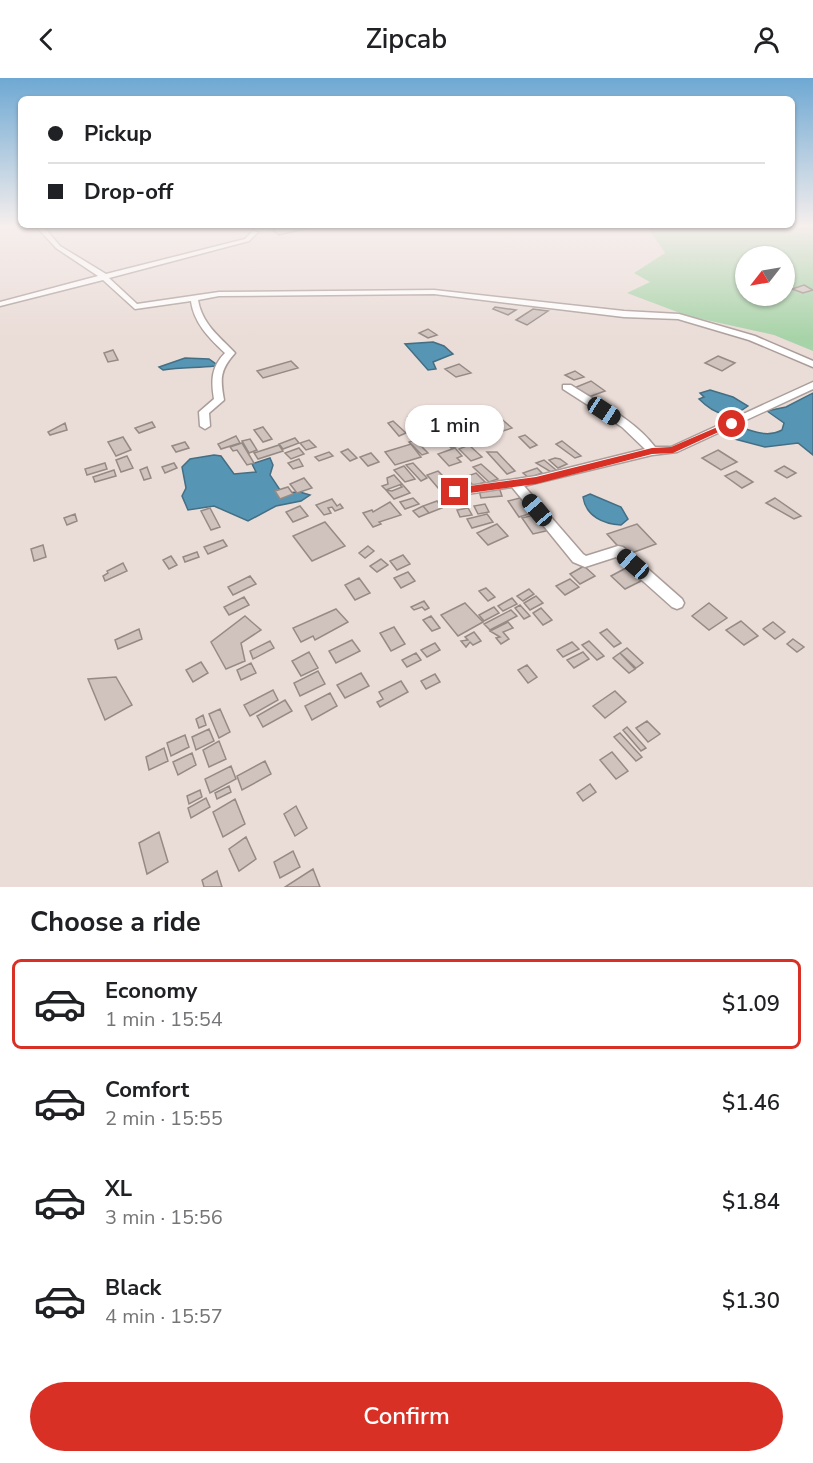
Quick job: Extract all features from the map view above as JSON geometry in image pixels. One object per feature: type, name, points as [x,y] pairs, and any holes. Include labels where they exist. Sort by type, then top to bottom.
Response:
[{"type":"street","points":[[82,263],[103,276],[135,307],[194,297],[277,291],[434,292],[624,314],[679,317],[752,338],[813,364]]},
{"type":"street","points":[[0,304],[156,263]]},
{"type":"street","points":[[194,297],[195,313],[208,332],[230,353],[219,364],[215,378],[219,400],[204,412],[205,426]]},
{"type":"street","points":[[455,492],[515,483],[681,446],[813,385]]},
{"type":"street","points":[[567,387],[631,429],[646,441],[652,451]]},
{"type":"street","points":[[515,483],[578,558],[585,562],[618,551],[677,603]]},
{"type":"green space","points":[[650,263],[735,263],[735,306],[795,306],[795,263],[813,263],[813,351],[774,335],[688,316],[627,293],[650,282],[634,273]]},
{"type":"water","points":[[433,342],[444,346],[453,354],[433,362],[436,369],[428,370],[405,344]]},
{"type":"water","points":[[185,358],[209,359],[216,364],[215,366],[163,370],[159,367]]},
{"type":"water","points":[[710,390],[733,397],[748,406],[735,413],[717,412],[699,399],[704,397],[700,393]]},
{"type":"water","points":[[813,393],[813,455],[798,443],[765,447],[731,438],[728,433],[737,432],[735,429],[739,427],[766,434],[782,430],[784,423],[767,411],[786,407]]},
{"type":"water","points":[[221,456],[234,474],[256,472],[252,464],[270,458],[273,465],[270,475],[282,493],[300,492],[310,495],[301,501],[276,506],[248,521],[214,506],[188,510],[182,496],[186,488],[182,467],[190,459]]},
{"type":"water","points":[[590,494],[621,507],[628,519],[621,525],[597,518],[585,504],[583,497]]},
{"type":"building","points":[[804,285],[813,290],[803,293],[795,288]]},
{"type":"building","points":[[495,307],[516,310],[508,315],[493,309]]},
{"type":"building","points":[[533,309],[548,311],[527,325],[516,320]]},
{"type":"building","points":[[428,329],[437,335],[428,338],[419,333]]},
{"type":"building","points":[[113,350],[118,360],[108,362],[104,353]]},
{"type":"building","points":[[718,356],[735,363],[722,371],[705,363]]},
{"type":"building","points":[[291,361],[298,368],[263,378],[257,371]]},
{"type":"building","points":[[459,364],[471,373],[456,377],[445,369]]},
{"type":"building","points":[[575,371],[584,377],[574,380],[565,375]]},
{"type":"building","points":[[591,381],[605,391],[586,398],[574,388]]},
{"type":"building","points":[[418,413],[428,423],[418,427],[408,417]]},
{"type":"building","points":[[499,417],[512,428],[503,431],[490,420]]},
{"type":"building","points":[[393,421],[406,433],[399,436],[388,423]]},
{"type":"building","points":[[152,422],[155,427],[139,433],[135,428]]},
{"type":"building","points":[[65,423],[67,430],[50,435],[48,432]]},
{"type":"building","points":[[263,427],[272,439],[263,442],[254,430]]},
{"type":"building","points":[[456,432],[466,444],[451,448],[441,437]]},
{"type":"building","points":[[525,435],[537,445],[530,448],[519,437]]},
{"type":"building","points":[[236,436],[240,443],[221,449],[218,444]]},
{"type":"building","points":[[123,437],[131,450],[116,456],[108,442]]},
{"type":"building","points":[[295,438],[299,443],[283,449],[279,444]]},
{"type":"building","points":[[250,439],[257,450],[249,453],[242,441]]},
{"type":"building","points":[[309,440],[316,447],[306,450],[300,443]]},
{"type":"building","points":[[415,440],[428,453],[422,455],[409,442]]},
{"type":"building","points":[[562,441],[581,456],[575,458],[556,444]]},
{"type":"building","points":[[185,442],[189,448],[176,452],[172,446]]},
{"type":"building","points":[[242,443],[254,463],[247,465],[237,450],[233,451],[230,447]]},
{"type":"building","points":[[411,444],[421,457],[395,465],[385,452]]},
{"type":"building","points":[[279,445],[283,451],[258,459],[254,453]]},
{"type":"building","points":[[469,445],[482,457],[471,461],[459,449]]},
{"type":"building","points":[[299,448],[304,454],[291,459],[285,453]]},
{"type":"building","points":[[455,448],[462,456],[457,458],[461,462],[449,466],[438,454]]},
{"type":"building","points":[[348,449],[357,458],[350,461],[341,452]]},
{"type":"building","points":[[718,450],[737,462],[721,470],[702,458]]},
{"type":"building","points":[[329,452],[333,456],[319,461],[315,457]]},
{"type":"building","points":[[487,452],[497,452],[515,471],[507,474]]},
{"type":"building","points":[[371,453],[379,462],[368,466],[360,457]]},
{"type":"building","points":[[127,456],[133,468],[121,472],[116,460]]},
{"type":"building","points":[[555,458],[567,464],[558,468],[549,460]]},
{"type":"building","points":[[299,459],[303,466],[293,469],[288,463]]},
{"type":"building","points":[[544,460],[556,470],[551,472],[536,463]]},
{"type":"building","points":[[105,463],[107,469],[87,475],[85,469]]},
{"type":"building","points":[[174,463],[177,468],[165,473],[162,467]]},
{"type":"building","points":[[413,463],[427,478],[421,481],[406,465]]},
{"type":"building","points":[[481,464],[498,479],[489,482],[473,467]]},
{"type":"building","points":[[404,466],[415,479],[405,482],[394,470]]},
{"type":"building","points":[[784,466],[796,473],[787,478],[775,471]]},
{"type":"building","points":[[147,467],[151,478],[144,480],[140,470]]},
{"type":"building","points":[[537,468],[542,473],[529,478],[523,473]]},
{"type":"building","points":[[114,470],[116,476],[95,482],[93,477]]},
{"type":"building","points":[[438,471],[451,484],[439,489],[427,475]]},
{"type":"building","points":[[736,471],[753,482],[742,488],[725,476]]},
{"type":"building","points":[[476,473],[485,482],[474,486],[465,477]]},
{"type":"building","points":[[394,475],[402,484],[386,490],[382,486],[388,484],[387,478]]},
{"type":"building","points":[[304,478],[312,488],[297,493],[290,484]]},
{"type":"building","points":[[402,484],[410,493],[394,499],[386,490],[392,491],[402,487],[400,485]]},
{"type":"building","points":[[288,487],[293,494],[280,499],[275,491]]},
{"type":"building","points":[[499,487],[502,496],[481,498],[479,490]]},
{"type":"building","points":[[524,497],[535,512],[519,517],[508,501]]},
{"type":"building","points":[[413,498],[419,504],[405,509],[400,502]]},
{"type":"building","points":[[775,498],[801,516],[794,519],[766,503]]},
{"type":"building","points":[[332,499],[337,506],[340,504],[343,508],[335,511],[332,507],[328,508],[331,513],[324,515],[316,505]]},
{"type":"building","points":[[437,501],[442,508],[429,513],[423,506]]},
{"type":"building","points":[[390,502],[401,515],[379,522],[381,524],[373,527],[363,513],[372,510],[373,512]]},
{"type":"building","points":[[485,504],[489,512],[478,514],[474,506]]},
{"type":"building","points":[[300,506],[308,516],[293,522],[286,512]]},
{"type":"building","points":[[423,506],[429,513],[419,517],[413,511]]},
{"type":"building","points":[[210,508],[220,527],[211,530],[201,511]]},
{"type":"building","points":[[468,508],[472,515],[460,517],[457,510]]},
{"type":"building","points":[[75,514],[77,521],[67,525],[64,518]]},
{"type":"building","points":[[487,514],[493,522],[472,528],[467,519]]},
{"type":"building","points":[[538,514],[550,530],[533,534],[522,518]]},
{"type":"building","points":[[325,522],[345,546],[312,561],[293,536]]},
{"type":"building","points":[[497,524],[508,536],[488,545],[477,533]]},
{"type":"building","points":[[637,524],[656,544],[626,555],[607,534]]},
{"type":"building","points":[[223,540],[227,546],[208,554],[204,547]]},
{"type":"building","points":[[43,545],[46,557],[34,561],[31,549]]},
{"type":"building","points":[[368,546],[374,551],[365,558],[359,553]]},
{"type":"building","points":[[197,552],[199,557],[185,562],[183,557]]},
{"type":"building","points":[[403,555],[410,564],[397,570],[390,561]]},
{"type":"building","points":[[171,556],[177,565],[169,569],[163,560]]},
{"type":"building","points":[[381,559],[388,565],[377,572],[370,566]]},
{"type":"building","points":[[123,563],[127,571],[105,581],[103,576],[108,573],[107,571]]},
{"type":"building","points":[[584,566],[595,576],[580,584],[570,574]]},
{"type":"building","points":[[626,568],[641,581],[625,589],[611,576]]},
{"type":"building","points":[[408,572],[415,581],[401,588],[394,578]]},
{"type":"building","points":[[250,576],[256,584],[233,595],[228,587]]},
{"type":"building","points":[[359,578],[370,593],[355,600],[345,585]]},
{"type":"building","points":[[570,579],[579,587],[565,595],[556,586]]},
{"type":"building","points":[[486,588],[495,597],[488,601],[479,591]]},
{"type":"building","points":[[529,589],[534,594],[523,601],[517,596]]},
{"type":"building","points":[[536,596],[543,603],[530,610],[524,603]]},
{"type":"building","points":[[244,597],[249,605],[229,615],[224,607]]},
{"type":"building","points":[[512,598],[517,604],[503,611],[498,606]]},
{"type":"building","points":[[424,601],[429,608],[425,610],[422,607],[414,610],[411,607]]},
{"type":"building","points":[[465,603],[483,622],[458,636],[441,615]]},
{"type":"building","points":[[709,603],[727,618],[709,630],[692,616]]},
{"type":"building","points":[[520,605],[530,616],[524,619],[515,608]]},
{"type":"building","points":[[494,607],[499,613],[484,621],[479,615]]},
{"type":"building","points":[[541,608],[552,620],[543,625],[533,613]]},
{"type":"building","points":[[336,609],[348,622],[315,640],[313,636],[301,642],[293,628]]},
{"type":"building","points":[[511,610],[517,616],[490,630],[484,624]]},
{"type":"building","points":[[245,616],[261,630],[241,643],[245,661],[226,669],[211,642]]},
{"type":"building","points":[[431,616],[440,628],[432,631],[423,620]]},
{"type":"building","points":[[741,621],[758,636],[744,645],[726,630]]},
{"type":"building","points":[[508,622],[513,628],[503,632],[509,639],[501,644],[496,638],[500,637],[490,631]]},
{"type":"building","points":[[773,622],[785,632],[775,639],[763,629]]},
{"type":"building","points":[[394,627],[405,644],[391,651],[380,633]]},
{"type":"building","points":[[139,629],[142,639],[118,649],[115,640]]},
{"type":"building","points":[[607,629],[621,643],[614,647],[600,633]]},
{"type":"building","points":[[474,632],[481,641],[473,645],[470,642],[466,647],[461,641],[468,640],[465,637]]},
{"type":"building","points":[[793,639],[804,647],[797,652],[787,644]]},
{"type":"building","points":[[352,640],[360,651],[336,663],[329,651]]},
{"type":"building","points":[[270,641],[274,648],[253,659],[250,651]]},
{"type":"building","points":[[589,641],[604,656],[597,660],[582,645]]},
{"type":"building","points":[[572,642],[579,649],[563,657],[557,650]]},
{"type":"building","points":[[435,643],[440,650],[427,657],[421,650]]},
{"type":"building","points":[[627,648],[643,663],[636,668],[620,653]]},
{"type":"building","points":[[309,652],[318,668],[301,676],[292,661]]},
{"type":"building","points":[[583,652],[589,659],[574,668],[567,660]]},
{"type":"building","points":[[416,653],[421,660],[407,667],[402,660]]},
{"type":"building","points":[[620,653],[635,669],[629,673],[613,658]]},
{"type":"building","points":[[201,662],[208,673],[193,682],[186,670]]},
{"type":"building","points":[[251,663],[256,673],[241,680],[237,670]]},
{"type":"building","points":[[527,665],[537,677],[528,683],[518,670]]},
{"type":"building","points":[[318,671],[325,684],[300,696],[294,683]]},
{"type":"building","points":[[361,673],[369,686],[345,698],[337,685]]},
{"type":"building","points":[[435,674],[440,682],[426,689],[421,681]]},
{"type":"building","points":[[116,677],[132,705],[105,720],[88,679]]},
{"type":"building","points":[[401,681],[408,692],[380,707],[377,702],[383,699],[379,692]]},
{"type":"building","points":[[273,690],[278,700],[250,716],[244,705]]},
{"type":"building","points":[[615,691],[626,702],[605,718],[593,706]]},
{"type":"building","points":[[330,693],[337,706],[312,720],[305,706]]},
{"type":"building","points":[[285,700],[292,711],[263,727],[257,716]]},
{"type":"building","points":[[220,709],[230,732],[219,738],[209,714]]},
{"type":"building","points":[[203,715],[206,725],[199,728],[196,719]]},
{"type":"building","points":[[647,721],[660,734],[648,742],[636,728]]},
{"type":"building","points":[[627,727],[646,748],[641,751],[623,730]]},
{"type":"building","points":[[209,729],[214,741],[196,750],[192,737]]},
{"type":"building","points":[[620,733],[642,757],[636,761],[614,737]]},
{"type":"building","points":[[185,735],[189,747],[171,756],[167,743]]},
{"type":"building","points":[[219,741],[226,759],[209,767],[203,750]]},
{"type":"building","points":[[164,748],[168,761],[149,770],[146,757]]},
{"type":"building","points":[[612,752],[628,771],[616,779],[600,760]]},
{"type":"building","points":[[192,753],[196,765],[178,775],[173,762]]},
{"type":"building","points":[[265,761],[271,774],[242,790],[237,776]]},
{"type":"building","points":[[231,766],[236,779],[210,793],[205,779]]},
{"type":"building","points":[[590,784],[596,792],[583,801],[577,793]]},
{"type":"building","points":[[229,786],[231,792],[217,799],[215,793]]},
{"type":"building","points":[[200,790],[202,797],[189,804],[187,796]]},
{"type":"building","points":[[206,798],[210,807],[191,818],[188,808]]},
{"type":"building","points":[[235,799],[245,824],[223,837],[213,812]]},
{"type":"building","points":[[296,806],[307,828],[295,836],[284,814]]},
{"type":"building","points":[[159,832],[168,862],[147,874],[139,843]]},
{"type":"building","points":[[246,837],[256,859],[239,871],[229,849]]},
{"type":"building","points":[[293,851],[300,867],[280,878],[274,862]]},
{"type":"building","points":[[313,869],[320,887],[285,887]]},
{"type":"building","points":[[217,871],[222,887],[204,887],[202,880]]},
{"type":"route","points":[[455,492],[469,488],[536,480],[652,451],[673,450],[732,424]]}]
